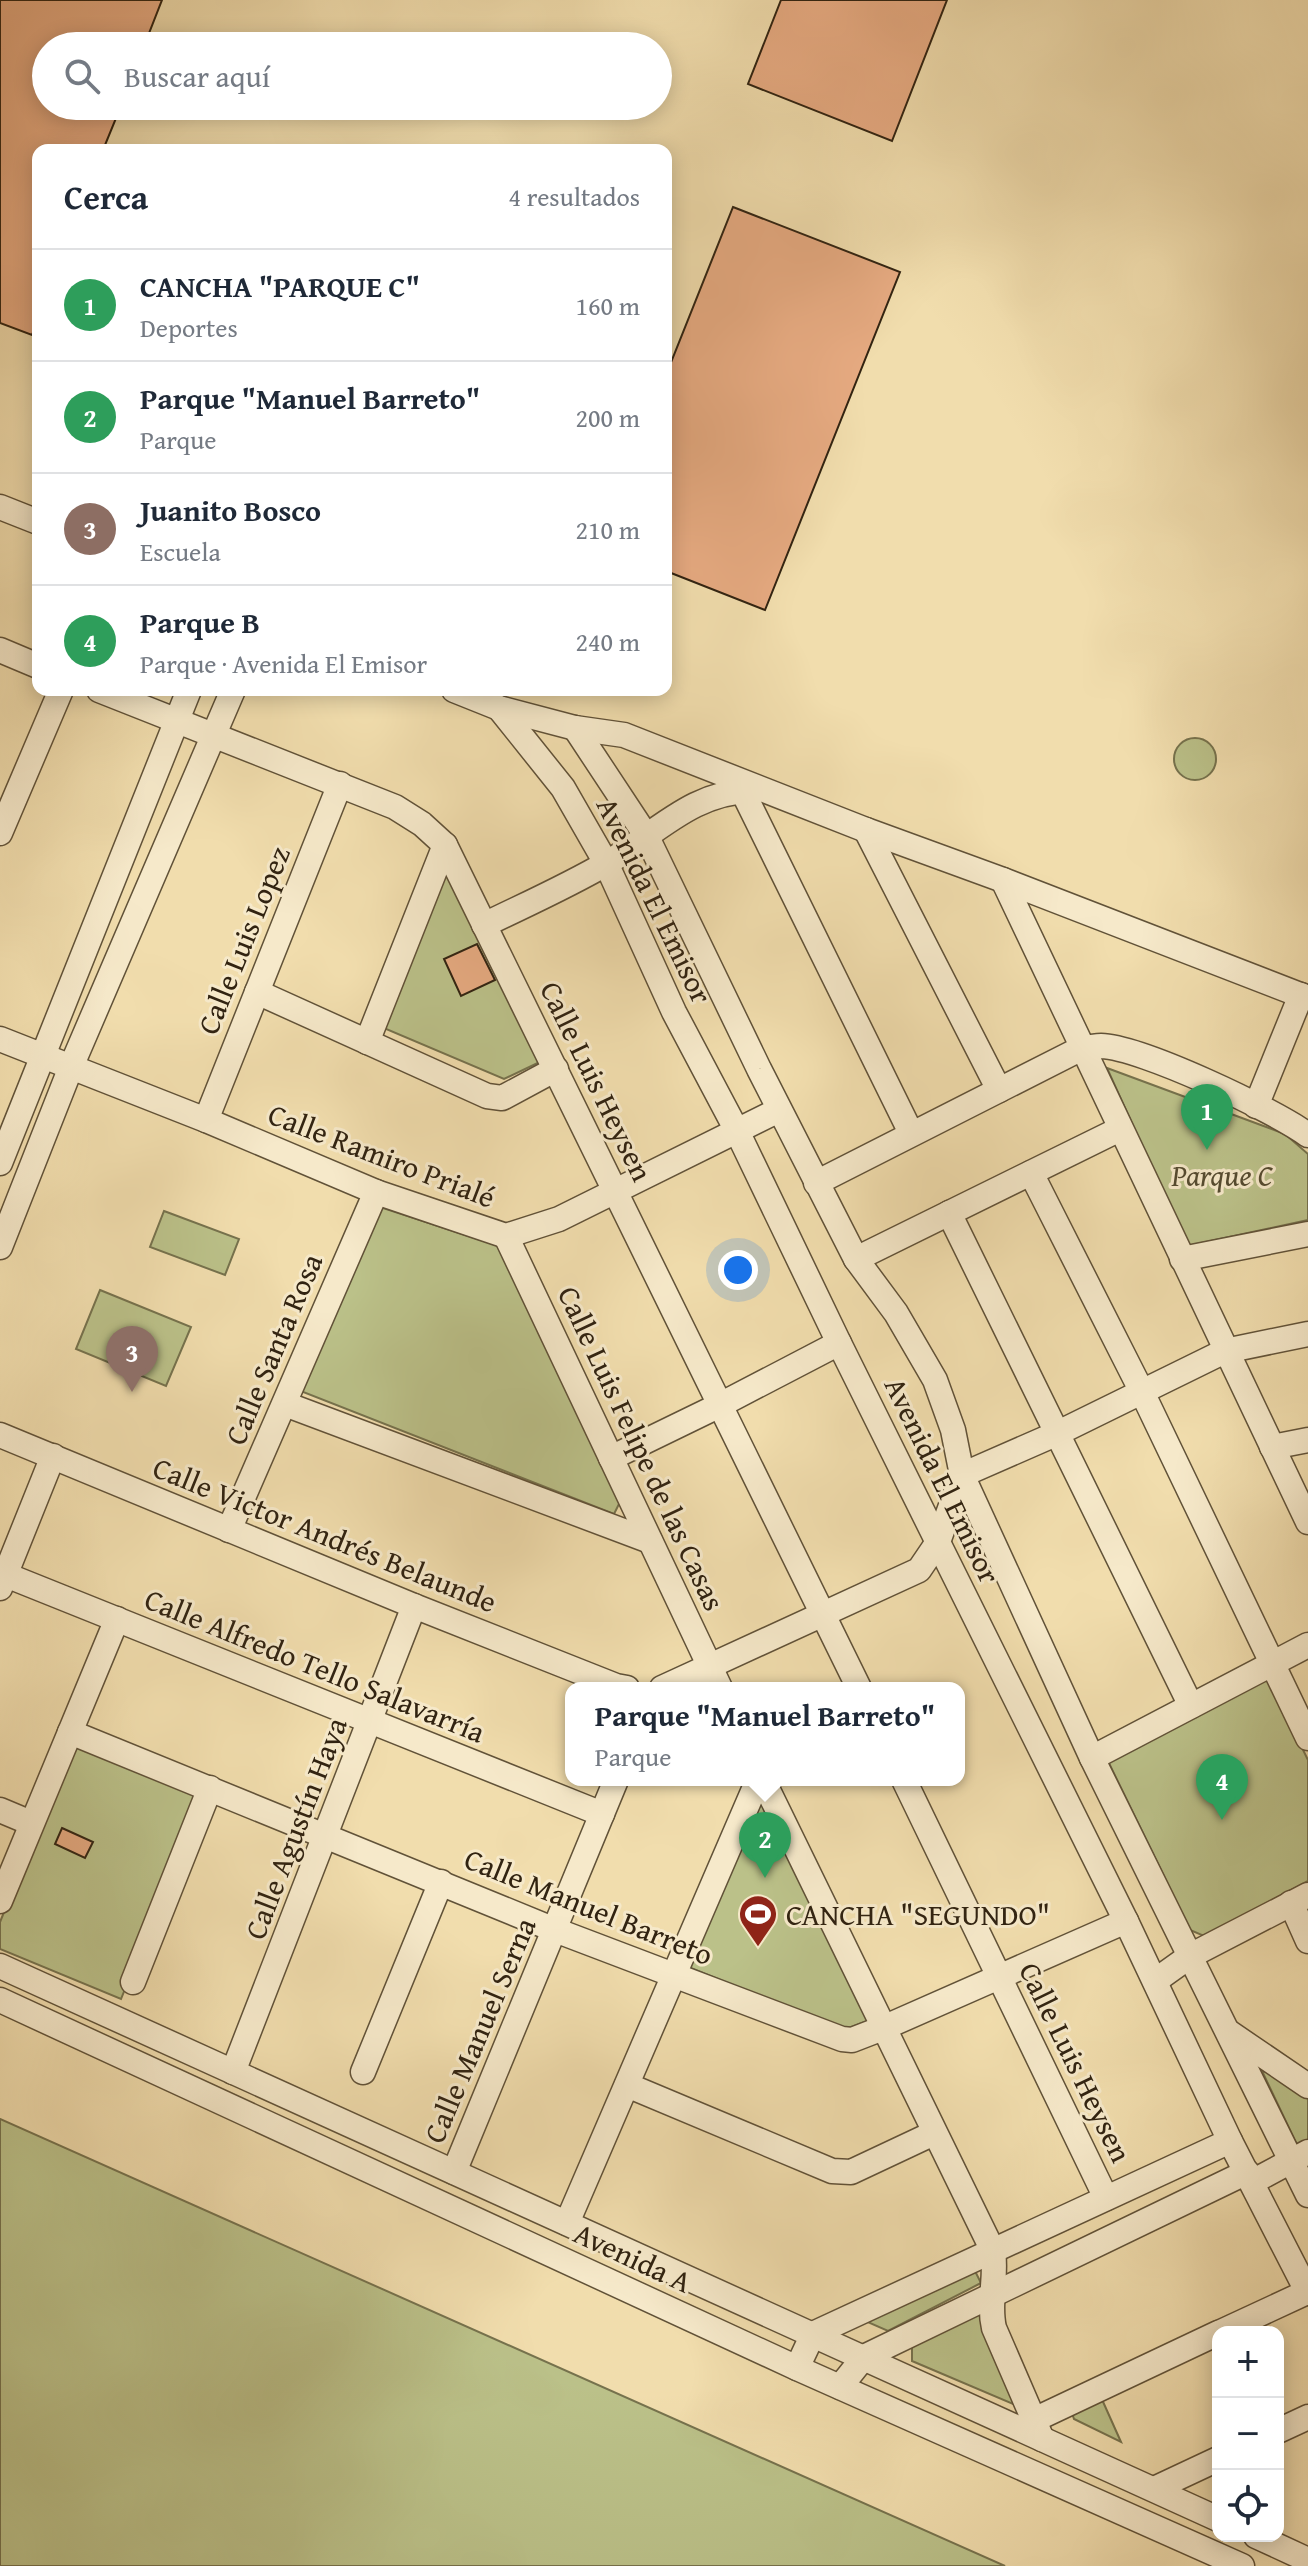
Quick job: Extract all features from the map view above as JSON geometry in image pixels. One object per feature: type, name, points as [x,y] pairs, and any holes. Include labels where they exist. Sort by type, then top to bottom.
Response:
[{"type":"street","points":[[3,515],[32,521]]},
{"type":"street","points":[[0,650],[32,663]]},
{"type":"street","points":[[0,833],[58,696]]},
{"type":"street","name":"Calle Luis Heysen","points":[[115,696],[395,807],[422,824],[445,845],[856,1682]]},
{"type":"street","points":[[0,1163],[187,696]]},
{"type":"street","points":[[0,1247],[71,1067],[230,696]]},
{"type":"street","name":"Avenida El Emisor","points":[[469,696],[499,708],[575,728],[647,837],[779,1110],[856,1259],[896,1313],[935,1380],[953,1430],[962,1475],[1092,1758],[1227,2031],[1300,2156],[1308,2195]]},
{"type":"street","name":"Avenida El Emisor","points":[[499,708],[563,788],[606,863],[674,1012],[737,1131],[1126,1921],[1230,2141],[1308,2292]]},
{"type":"street","points":[[575,728],[624,735],[1304,997],[1256,1106]]},
{"type":"street","name":"Calle Luis Lopez","points":[[206,1120],[340,784]]},
{"type":"street","points":[[742,790],[911,1133]]},
{"type":"street","points":[[484,925],[606,863],[688,808],[730,792],[769,791]]},
{"type":"street","points":[[866,830],[999,1090]]},
{"type":"street","points":[[367,1042],[445,845]]},
{"type":"street","points":[[1003,880],[1308,1522]]},
{"type":"street","points":[[257,992],[487,1096],[502,1098],[556,1069]]},
{"type":"street","name":"Calle Ramiro Prialé","points":[[0,1039],[206,1120],[376,1192],[506,1236],[559,1219],[779,1110]]},
{"type":"street","points":[[816,1183],[1082,1048],[1102,1046],[1124,1050],[1173,1067],[1290,1123],[1308,1135]]},
{"type":"street","points":[[856,1259],[1120,1129]]},
{"type":"street","points":[[1031,1173],[1142,1392],[1308,1738]]},
{"type":"street","name":"Calle Santa Rosa","points":[[229,1530],[376,1192]]},
{"type":"street","points":[[949,1213],[1191,1706]]},
{"type":"street","points":[[1182,1259],[1308,1234]]},
{"type":"street","name":"Calle Luis Felipe de las Casas","points":[[506,1236],[715,1677]]},
{"type":"street","points":[[691,1682],[715,1677],[822,1613],[919,1570],[938,1542],[962,1475],[1058,1433],[1225,1351],[1308,1334]]},
{"type":"street","points":[[611,1458],[839,1343]]},
{"type":"street","points":[[285,1404],[650,1541]]},
{"type":"street","name":"Calle Victor Andrés Belaunde","points":[[0,1435],[606,1682]]},
{"type":"street","points":[[1272,1447],[1308,1440]]},
{"type":"street","points":[[3,1582],[53,1456]]},
{"type":"street","name":"Calle Alfredo Tello Salavarría","points":[[3,1582],[117,1619],[602,1814]]},
{"type":"street","name":"Calle Agustín Haya","points":[[233,2072],[414,1606]]},
{"type":"street","points":[[0,1901],[117,1619]]},
{"type":"street","points":[[1092,1758],[1308,1645]]},
{"type":"street","name":"Calle Manuel Barreto","points":[[70,1732],[555,1930],[842,2039],[852,2040],[883,2028],[1126,1921]]},
{"type":"street","name":"Calle Manuel Serna","points":[[454,2172],[614,1786]]},
{"type":"street","points":[[567,2223],[758,1786]]},
{"type":"street","points":[[764,1786],[993,2251],[996,2269],[991,2316],[994,2328],[1039,2429],[1212,2337]]},
{"type":"street","name":"Calle Luis Heysen","points":[[907,1786],[1106,2198]]},
{"type":"street","points":[[133,1982],[210,1788]]},
{"type":"street","points":[[0,1810],[31,1823]]},
{"type":"street","points":[[363,2072],[441,1882]]},
{"type":"street","points":[[1155,1981],[1190,1956],[1300,1899],[1308,1941]]},
{"type":"street","name":"Avenida A","points":[[0,1966],[864,2357],[1039,2429],[1212,2516]]},
{"type":"street","name":"Avenida A","points":[[0,2000],[797,2368],[1242,2566]]},
{"type":"street","points":[[1227,2031],[1308,2086]]},
{"type":"street","points":[[627,2085],[832,2171],[851,2172],[934,2133]]},
{"type":"street","points":[[797,2368],[813,2334],[1230,2141]]},
{"type":"street","points":[[840,2387],[864,2357],[1300,2156]]},
{"type":"street","points":[[1235,2326],[1308,2292]]},
{"type":"street","points":[[1284,2428],[1308,2417]]},
{"type":"street","points":[[1154,2489],[1212,2462]]},
{"type":"street","points":[[1273,2542],[1303,2553]]},
{"type":"green space","points":[[1195,738],[1210,744],[1216,759],[1210,774],[1195,780],[1180,774],[1174,759],[1180,744]]},
{"type":"green space","points":[[450,870],[544,1060],[504,1079],[379,1026],[442,872]]},
{"type":"green space","name":"Parque C","points":[[1107,1068],[1285,1134],[1308,1154],[1308,1220],[1187,1246]]},
{"type":"green space","points":[[374,1205],[499,1246],[620,1502],[614,1514],[298,1390]]},
{"type":"green space","points":[[164,1211],[239,1239],[225,1275],[150,1247]]},
{"type":"green space","points":[[100,1290],[191,1327],[166,1386],[76,1349]]},
{"type":"green space","points":[[1265,1672],[1308,1760],[1308,1881],[1204,1936],[1190,1930],[1107,1759]]},
{"type":"green space","points":[[74,1740],[204,1793],[121,1999],[0,1949],[0,1922]]},
{"type":"green space","points":[[763,1789],[875,2018],[843,2030],[686,1966]]},
{"type":"green space","points":[[1262,2071],[1269,2072],[1308,2099],[1308,2146],[1300,2151]]},
{"type":"green space","points":[[0,2119],[1005,2566],[0,2566]]},
{"type":"green space","points":[[972,2265],[981,2283],[888,2331],[863,2320]]},
{"type":"green space","points":[[976,2309],[1024,2399],[1013,2404],[912,2361],[912,2344]]},
{"type":"green space","points":[[1100,2395],[1121,2442],[1074,2419],[1071,2410]]},
{"type":"building","points":[[0,0],[162,0],[149,32],[32,32],[32,120],[115,120],[105,144],[32,144],[32,335],[0,323]]},
{"type":"building","points":[[781,0],[947,0],[892,141],[748,84]]},
{"type":"building","points":[[733,207],[900,272],[765,610],[672,573],[672,360]]},
{"type":"building","points":[[477,944],[495,980],[461,996],[444,959]]},
{"type":"building","points":[[62,1828],[93,1842],[85,1858],[55,1844]]},
{"type":"place","name":"CANCHA \"PARQUE C\"","points":[[1207,1150]]},
{"type":"place","name":"Juanito Bosco","points":[[132,1392]]},
{"type":"place","name":"Parque B","points":[[1222,1820]]},
{"type":"place","name":"Parque \"Manuel Barreto\"","points":[[765,1878]]},
{"type":"place","name":"CANCHA \"SEGUNDO\"","points":[[758,1948]]}]
